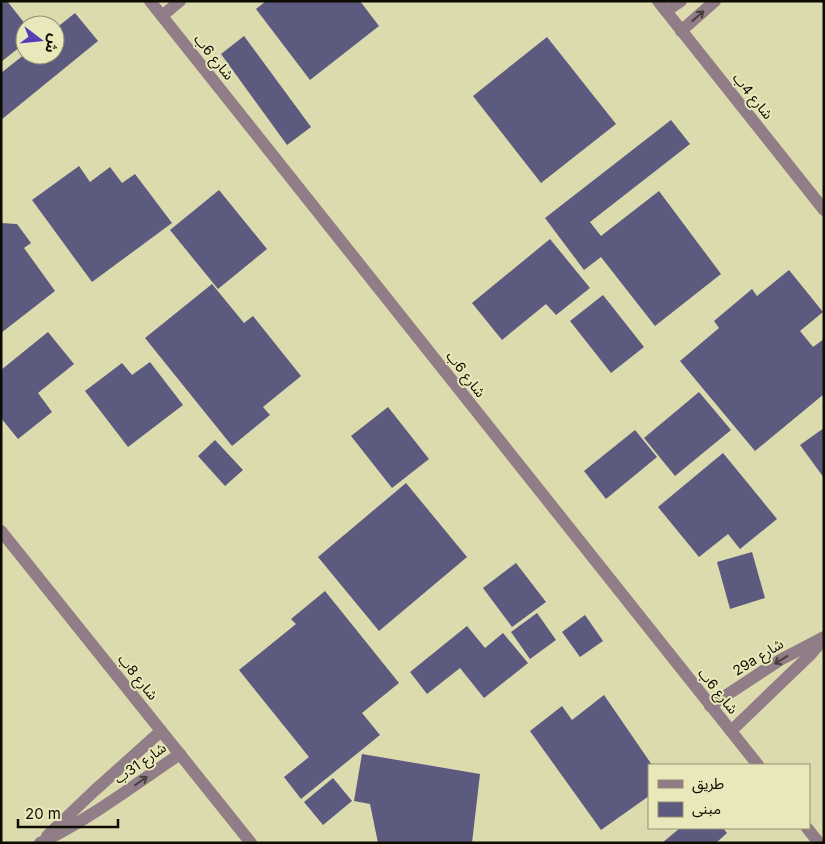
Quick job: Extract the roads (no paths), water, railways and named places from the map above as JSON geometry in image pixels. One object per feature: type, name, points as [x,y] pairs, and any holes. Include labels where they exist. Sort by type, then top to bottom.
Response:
[{"type":"street","name":"شارع 6ب","points":[[150,1],[757,764]]},
{"type":"street","points":[[162,16],[180,1]]},
{"type":"street","points":[[662,6],[681,1]]},
{"type":"street","points":[[681,31],[715,1]]},
{"type":"street","name":"شارع 4ب","points":[[662,6],[824,210]]},
{"type":"street","name":"شارع 8ب","points":[[1,530],[251,843]]},
{"type":"street","name":"29a شارع","points":[[710,706],[780,660],[824,638]]},
{"type":"street","name":"29a شارع","points":[[731,731],[810,655],[824,638]]},
{"type":"street","name":"شارع 31ب","points":[[161,731],[57,825],[40,843],[82,821],[180,754]]},
{"type":"street","points":[[808,829],[819,843]]}]
